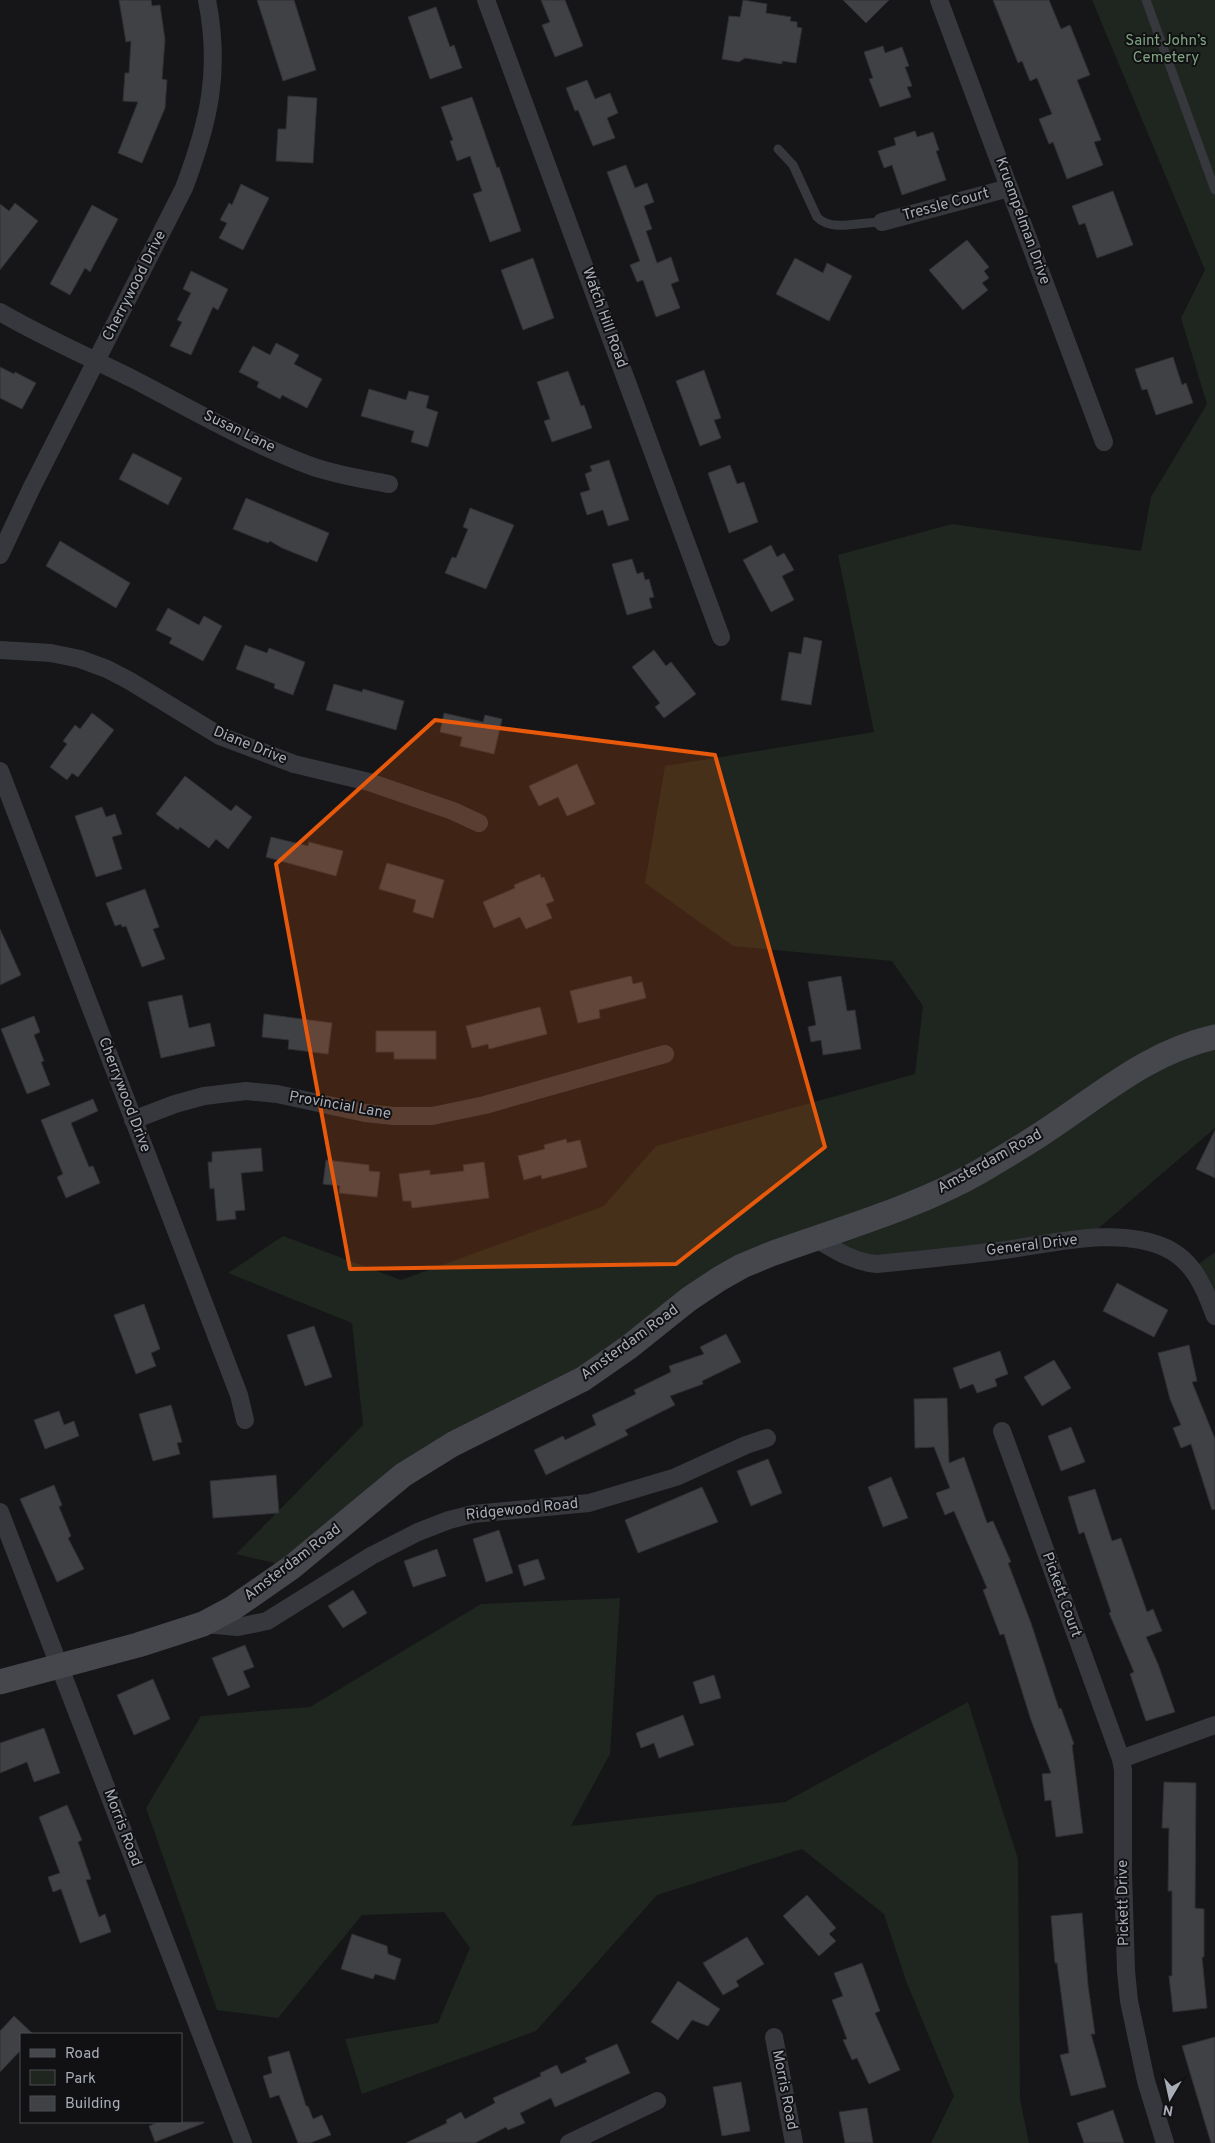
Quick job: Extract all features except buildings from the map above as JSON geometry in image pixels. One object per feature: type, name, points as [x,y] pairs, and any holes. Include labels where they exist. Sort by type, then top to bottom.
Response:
[{"type":"street","name":"Cherrywood Drive","points":[[0,555],[184,188],[201,143],[210,107],[214,63],[207,0]]},
{"type":"street","name":"Watch Hill Road","points":[[486,0],[721,636]]},
{"type":"street","name":"Kruempelman Drive","points":[[939,0],[1104,442]]},
{"type":"street","name":"Tressle Court","points":[[882,222],[1010,188]]},
{"type":"street","name":"Susan Lane","points":[[0,312],[28,328],[244,436],[312,466],[389,484]]},
{"type":"street","name":"Diane Drive","points":[[0,650],[52,653],[80,659],[130,681],[220,736],[294,764],[378,785],[453,811],[479,823]]},
{"type":"street","name":"Cherrywood Drive","points":[[0,770],[239,1395],[245,1420]]},
{"type":"street","name":"Amsterdam Road","points":[[0,1682],[60,1667],[203,1624],[233,1608],[292,1567],[403,1475],[453,1444],[583,1379],[719,1279],[742,1266],[950,1187],[1044,1132],[1110,1085],[1153,1060],[1192,1042],[1215,1037]]},
{"type":"street","name":"Provincial Lane","points":[[133,1120],[175,1104],[204,1096],[246,1091],[276,1094],[365,1113],[394,1116],[432,1116],[484,1105],[665,1054]]},
{"type":"street","name":"General Drive","points":[[815,1238],[841,1254],[865,1263],[877,1264],[997,1252],[1086,1240],[1126,1237],[1141,1239],[1167,1248],[1192,1269],[1201,1282],[1215,1316]]},
{"type":"street","name":"Pickett Court","points":[[1002,1431],[1121,1759]]},
{"type":"street","name":"Ridgewood Road","points":[[203,1624],[238,1627],[267,1621],[371,1556],[418,1532],[449,1520],[473,1514],[589,1503],[676,1477],[746,1445],[766,1438]]},
{"type":"street","name":"Morris Road","points":[[0,1512],[243,2143]]},
{"type":"street","points":[[1121,1759],[1215,1725]]},
{"type":"street","name":"Pickett Drive","points":[[1121,1759],[1123,1770],[1126,1971],[1129,2002],[1146,2082],[1165,2143]]},
{"type":"street","name":"Morris Road","points":[[774,2036],[794,2143]]},
{"type":"street","points":[[569,2143],[657,2101]]},
{"type":"lane","points":[[1146,0],[1215,190]]},
{"type":"lane","points":[[778,149],[793,165],[817,217],[822,222],[831,225],[882,222]]},
{"type":"highlighted area","points":[[435,720],[715,755],[825,1147],[676,1264],[350,1269],[276,864]]},
{"type":"green space","name":"Saint John’s Cemetery","points":[[1092,0],[1215,0],[1215,1128],[1086,1239],[877,1264],[815,1238],[655,1325],[453,1444],[292,1567],[236,1554],[363,1425],[352,1323],[228,1273],[283,1236],[401,1280],[604,1206],[656,1146],[915,1074],[923,1006],[892,961],[733,946],[645,883],[665,766],[874,732],[838,555],[952,524],[1141,551],[1151,497],[1207,404],[1181,318],[1205,270]]},
{"type":"green space","points":[[1215,1252],[1215,1316],[1192,1269]]},
{"type":"green space","points":[[620,1598],[610,1754],[571,1826],[785,1802],[968,1702],[1018,1859],[1020,2100],[1029,2143],[931,2143],[954,2096],[906,1981],[884,1914],[802,1849],[657,1895],[536,2031],[362,2094],[345,2039],[438,2023],[470,1948],[444,1912],[362,1915],[278,2018],[217,2010],[146,1808],[201,1716],[310,1707],[481,1604]]}]
